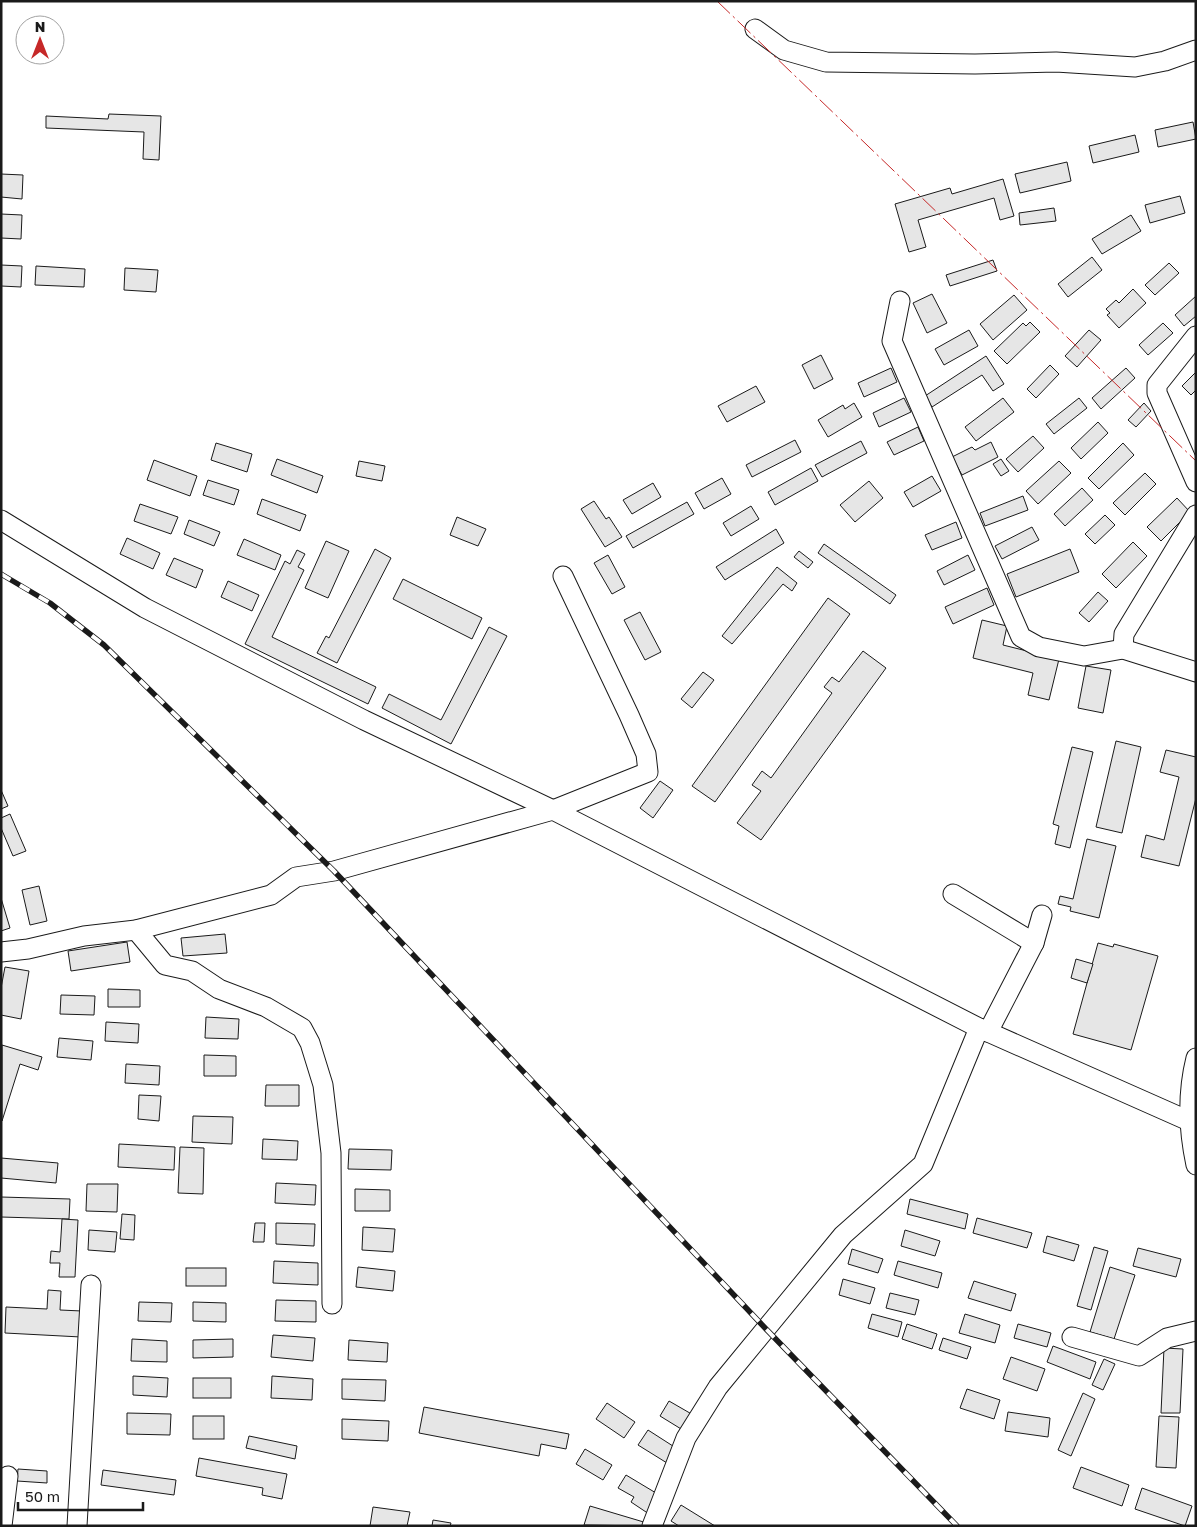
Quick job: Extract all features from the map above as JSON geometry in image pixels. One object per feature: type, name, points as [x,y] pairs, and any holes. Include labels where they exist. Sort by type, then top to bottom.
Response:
[{"type":"street","points":[[755,30],[784,50],[826,62],[975,64],[1056,62],[1135,67],[1165,61],[1196,50]]},
{"type":"street","points":[[900,301],[892,341],[1020,637],[1039,647],[1084,656],[1123,649],[1196,672]]},
{"type":"street","points":[[1196,336],[1157,385],[1157,393],[1196,482]]},
{"type":"street","points":[[1123,649],[1124,634],[1196,515]]},
{"type":"street","points":[[1,520],[145,608],[364,720],[553,810],[984,1030],[1189,1121]]},
{"type":"street","points":[[1,952],[28,949],[84,936],[136,930],[271,896],[296,877],[334,871],[553,810],[648,772],[646,754],[563,576]]},
{"type":"street","points":[[953,894],[1034,943]]},
{"type":"street","points":[[652,1526],[686,1438],[718,1387],[843,1235],[923,1164],[984,1030],[1034,943],[1042,916]]},
{"type":"street","points":[[136,930],[165,965],[192,971],[219,989],[266,1008],[302,1028],[310,1044],[323,1085],[331,1153],[332,1304]]},
{"type":"street","points":[[1196,1058],[1190,1084],[1189,1121],[1196,1165]]},
{"type":"street","points":[[77,1526],[91,1285]]},
{"type":"street","points":[[1072,1337],[1139,1356],[1167,1338],[1196,1331]]},
{"type":"street","points":[[2,1526],[8,1476]]},
{"type":"building","points":[[109,114],[161,116],[159,160],[143,159],[144,132],[46,128],[46,116],[108,119]]},
{"type":"building","points":[[1193,122],[1196,139],[1158,147],[1155,130]]},
{"type":"building","points":[[1135,135],[1139,152],[1093,163],[1089,146]]},
{"type":"building","points":[[1067,162],[1071,181],[1020,193],[1015,174]]},
{"type":"building","points":[[1,174],[23,175],[22,199],[1,197]]},
{"type":"building","points":[[1003,179],[1014,216],[1000,220],[994,198],[918,220],[926,247],[909,252],[895,204],[950,188],[952,194]]},
{"type":"building","points":[[1180,196],[1185,213],[1150,223],[1145,205]]},
{"type":"building","points":[[1054,208],[1056,221],[1020,225],[1019,213]]},
{"type":"building","points":[[1,214],[22,215],[21,239],[1,238]]},
{"type":"building","points":[[1131,215],[1141,231],[1102,254],[1092,239]]},
{"type":"building","points":[[1092,257],[1102,270],[1068,297],[1058,284]]},
{"type":"building","points":[[993,260],[997,271],[950,286],[946,275]]},
{"type":"building","points":[[1169,263],[1179,273],[1155,295],[1145,285]]},
{"type":"building","points":[[1,265],[22,266],[21,287],[1,286]]},
{"type":"building","points":[[36,266],[85,269],[84,287],[35,285]]},
{"type":"building","points":[[125,268],[158,270],[156,292],[124,290]]},
{"type":"building","points":[[1133,289],[1146,303],[1119,328],[1107,315],[1110,313],[1106,309],[1116,300],[1119,303]]},
{"type":"building","points":[[932,294],[947,323],[927,333],[913,303]]},
{"type":"building","points":[[1014,295],[1027,310],[993,340],[980,324]]},
{"type":"building","points":[[1196,296],[1196,316],[1184,326],[1175,315]]},
{"type":"building","points":[[1030,322],[1040,332],[1007,364],[994,351],[1023,323],[1026,326]]},
{"type":"building","points":[[1163,323],[1173,333],[1148,355],[1139,345]]},
{"type":"building","points":[[969,330],[978,346],[944,365],[935,349]]},
{"type":"building","points":[[1089,330],[1101,340],[1077,367],[1065,356]]},
{"type":"building","points":[[821,355],[833,379],[814,389],[802,365]]},
{"type":"building","points":[[986,356],[1004,384],[993,391],[982,375],[932,407],[925,396]]},
{"type":"building","points":[[1050,365],[1059,374],[1036,398],[1027,389]]},
{"type":"building","points":[[891,368],[897,382],[864,397],[858,383]]},
{"type":"building","points":[[1126,368],[1135,378],[1101,409],[1092,398]]},
{"type":"building","points":[[1196,372],[1196,390],[1191,395],[1182,386]]},
{"type":"building","points":[[756,386],[765,402],[727,422],[718,406]]},
{"type":"building","points":[[904,398],[911,412],[879,427],[873,413]]},
{"type":"building","points":[[1003,398],[1014,412],[976,441],[965,427]]},
{"type":"building","points":[[1079,398],[1087,408],[1054,434],[1046,424]]},
{"type":"building","points":[[854,403],[862,417],[828,437],[818,420],[843,405],[845,409]]},
{"type":"building","points":[[1144,403],[1151,411],[1136,427],[1128,420]]},
{"type":"building","points":[[1098,422],[1108,433],[1081,459],[1071,448]]},
{"type":"building","points":[[918,427],[924,441],[894,455],[887,442]]},
{"type":"building","points":[[1033,436],[1044,448],[1018,472],[1006,459]]},
{"type":"building","points":[[795,440],[801,452],[752,477],[746,465]]},
{"type":"building","points":[[861,441],[867,453],[822,477],[815,465]]},
{"type":"building","points":[[991,442],[998,457],[962,475],[952,457],[972,447],[975,450]]},
{"type":"building","points":[[216,443],[252,454],[247,472],[211,460]]},
{"type":"building","points":[[1123,443],[1134,455],[1099,489],[1088,478]]},
{"type":"building","points":[[277,459],[323,476],[317,493],[271,475]]},
{"type":"building","points":[[1001,459],[1009,471],[1001,476],[993,464]]},
{"type":"building","points":[[154,460],[197,476],[190,496],[147,480]]},
{"type":"building","points":[[359,461],[385,466],[382,481],[356,476]]},
{"type":"building","points":[[1059,461],[1071,473],[1038,504],[1026,491]]},
{"type":"building","points":[[811,468],[818,481],[775,505],[768,492]]},
{"type":"building","points":[[1145,473],[1156,484],[1125,515],[1113,503]]},
{"type":"building","points":[[932,476],[941,491],[913,507],[904,492]]},
{"type":"building","points":[[722,478],[731,494],[704,509],[695,493]]},
{"type":"building","points":[[208,480],[239,490],[234,505],[203,495]]},
{"type":"building","points":[[869,481],[883,498],[855,522],[840,505]]},
{"type":"building","points":[[653,483],[661,497],[632,514],[623,500]]},
{"type":"building","points":[[1082,488],[1093,500],[1065,526],[1054,514]]},
{"type":"building","points":[[1023,496],[1028,510],[985,526],[980,513]]},
{"type":"building","points":[[1177,498],[1190,512],[1161,541],[1147,527]]},
{"type":"building","points":[[262,499],[306,515],[300,531],[257,514]]},
{"type":"building","points":[[594,501],[606,519],[609,517],[622,537],[605,547],[581,509]]},
{"type":"building","points":[[687,502],[694,514],[633,548],[626,536]]},
{"type":"building","points":[[140,504],[178,517],[171,534],[134,521]]},
{"type":"building","points":[[751,506],[759,519],[731,536],[723,523]]},
{"type":"building","points":[[1105,515],[1115,525],[1095,544],[1085,534]]},
{"type":"building","points":[[457,517],[486,529],[478,546],[450,535]]},
{"type":"building","points":[[189,520],[220,532],[214,546],[184,534]]},
{"type":"building","points":[[956,522],[962,538],[932,550],[925,535]]},
{"type":"building","points":[[1032,527],[1039,540],[1002,559],[995,546]]},
{"type":"building","points":[[776,529],[784,543],[725,580],[716,567]]},
{"type":"building","points":[[127,538],[160,553],[153,569],[120,554]]},
{"type":"building","points":[[244,539],[281,555],[275,570],[237,555]]},
{"type":"building","points":[[326,541],[349,551],[328,598],[305,588]]},
{"type":"building","points":[[1133,542],[1147,556],[1116,588],[1102,574]]},
{"type":"building","points":[[824,544],[896,595],[890,604],[818,553]]},
{"type":"building","points":[[375,549],[391,558],[337,663],[317,653],[326,636],[329,638]]},
{"type":"building","points":[[1070,549],[1079,572],[1016,597],[1007,574]]},
{"type":"building","points":[[297,550],[305,554],[298,567],[304,570],[272,637],[376,687],[368,704],[245,644],[285,561],[290,564]]},
{"type":"building","points":[[799,551],[813,562],[808,568],[794,557]]},
{"type":"building","points":[[608,555],[625,587],[612,594],[594,563]]},
{"type":"building","points":[[968,555],[975,570],[944,585],[937,571]]},
{"type":"building","points":[[174,558],[203,570],[196,588],[166,575]]},
{"type":"building","points":[[777,567],[797,583],[792,591],[783,584],[732,644],[722,636]]},
{"type":"building","points":[[403,579],[482,618],[472,639],[393,599]]},
{"type":"building","points":[[228,581],[259,595],[252,611],[221,597]]},
{"type":"building","points":[[987,588],[994,605],[953,624],[945,607]]},
{"type":"building","points":[[1098,592],[1108,601],[1089,622],[1079,613]]},
{"type":"building","points":[[828,598],[850,614],[715,802],[692,786]]},
{"type":"building","points":[[640,612],[661,652],[645,660],[624,620]]},
{"type":"building","points":[[982,620],[1007,626],[1003,645],[1059,659],[1049,700],[1028,695],[1033,673],[973,658]]},
{"type":"building","points":[[489,627],[507,636],[451,744],[382,708],[389,694],[441,720]]},
{"type":"building","points":[[863,651],[886,668],[761,840],[737,823],[761,791],[752,785],[762,771],[771,778],[832,693],[824,687],[832,677],[839,682]]},
{"type":"building","points":[[1086,666],[1111,670],[1103,713],[1078,708]]},
{"type":"building","points":[[703,672],[714,680],[692,708],[681,699]]},
{"type":"building","points":[[1116,741],[1141,747],[1122,833],[1096,827]]},
{"type":"building","points":[[1072,747],[1093,752],[1070,848],[1055,844],[1059,826],[1053,824]]},
{"type":"building","points":[[1166,750],[1196,757],[1196,798],[1179,866],[1141,857],[1146,835],[1164,840],[1179,777],[1160,772]]},
{"type":"building","points":[[660,781],[673,790],[653,818],[640,808]]},
{"type":"building","points":[[1,790],[8,806],[1,809]]},
{"type":"building","points":[[10,814],[26,851],[13,856],[1,828],[1,818]]},
{"type":"building","points":[[1087,839],[1116,846],[1099,918],[1070,911],[1071,907],[1058,904],[1060,896],[1073,899]]},
{"type":"building","points":[[39,886],[47,921],[30,925],[22,890]]},
{"type":"building","points":[[1,898],[10,928],[1,931]]},
{"type":"building","points":[[225,934],[227,953],[183,956],[181,938]]},
{"type":"building","points":[[127,942],[130,962],[71,971],[68,951]]},
{"type":"building","points":[[1098,943],[1113,947],[1114,944],[1158,956],[1131,1050],[1073,1034]]},
{"type":"building","points":[[1076,959],[1093,964],[1087,983],[1071,978]]},
{"type":"building","points":[[5,967],[29,971],[21,1019],[1,1015],[1,988]]},
{"type":"building","points":[[108,989],[140,990],[140,1007],[108,1007]]},
{"type":"building","points":[[61,995],[95,996],[94,1015],[60,1014]]},
{"type":"building","points":[[206,1017],[239,1019],[238,1039],[205,1038]]},
{"type":"building","points":[[106,1022],[139,1024],[138,1043],[105,1041]]},
{"type":"building","points":[[59,1038],[93,1041],[91,1060],[57,1057]]},
{"type":"building","points":[[2,1045],[42,1057],[38,1070],[20,1064],[2,1121]]},
{"type":"building","points":[[204,1055],[236,1056],[236,1076],[204,1076]]},
{"type":"building","points":[[126,1064],[160,1066],[159,1085],[125,1083]]},
{"type":"building","points":[[266,1085],[299,1085],[299,1106],[265,1106]]},
{"type":"building","points":[[139,1095],[161,1096],[159,1121],[138,1119]]},
{"type":"building","points":[[193,1116],[233,1117],[232,1144],[192,1142]]},
{"type":"building","points":[[263,1139],[298,1141],[297,1160],[262,1159]]},
{"type":"building","points":[[119,1144],[175,1147],[174,1170],[118,1167]]},
{"type":"building","points":[[180,1147],[204,1148],[203,1194],[178,1193]]},
{"type":"building","points":[[349,1149],[392,1150],[391,1170],[348,1169]]},
{"type":"building","points":[[1,1158],[58,1163],[56,1183],[1,1178]]},
{"type":"building","points":[[276,1183],[316,1185],[315,1205],[275,1203]]},
{"type":"building","points":[[87,1184],[118,1184],[117,1212],[86,1211]]},
{"type":"building","points":[[355,1189],[390,1190],[390,1211],[355,1211]]},
{"type":"building","points":[[1,1197],[70,1199],[69,1219],[1,1217]]},
{"type":"building","points":[[910,1199],[968,1214],[965,1229],[907,1214]]},
{"type":"building","points":[[122,1214],[135,1215],[134,1240],[120,1239]]},
{"type":"building","points":[[977,1218],[1032,1233],[1027,1248],[973,1233]]},
{"type":"building","points":[[62,1219],[78,1220],[75,1277],[59,1277],[60,1263],[50,1263],[51,1251],[60,1252]]},
{"type":"building","points":[[255,1223],[265,1223],[264,1242],[253,1242]]},
{"type":"building","points":[[276,1223],[315,1224],[314,1246],[276,1244]]},
{"type":"building","points":[[363,1227],[395,1229],[393,1252],[362,1250]]},
{"type":"building","points":[[89,1230],[117,1232],[115,1252],[88,1250]]},
{"type":"building","points":[[905,1230],[940,1241],[935,1256],[901,1246]]},
{"type":"building","points":[[1047,1236],[1079,1245],[1074,1261],[1043,1252]]},
{"type":"building","points":[[1094,1247],[1108,1251],[1091,1310],[1077,1306]]},
{"type":"building","points":[[1138,1248],[1181,1259],[1176,1277],[1133,1266]]},
{"type":"building","points":[[852,1249],[883,1259],[878,1273],[848,1264]]},
{"type":"building","points":[[274,1261],[318,1263],[318,1285],[273,1283]]},
{"type":"building","points":[[898,1261],[942,1273],[938,1288],[894,1275]]},
{"type":"building","points":[[358,1267],[395,1271],[393,1291],[356,1287]]},
{"type":"building","points":[[1110,1267],[1135,1275],[1114,1339],[1090,1332]]},
{"type":"building","points":[[186,1268],[226,1268],[226,1286],[186,1286]]},
{"type":"building","points":[[843,1279],[875,1288],[870,1304],[839,1295]]},
{"type":"building","points":[[974,1281],[1016,1294],[1011,1311],[968,1298]]},
{"type":"building","points":[[48,1290],[61,1291],[60,1310],[82,1311],[81,1337],[5,1333],[6,1307],[47,1309]]},
{"type":"building","points":[[890,1293],[919,1300],[915,1315],[886,1308]]},
{"type":"building","points":[[276,1300],[316,1301],[316,1322],[275,1321]]},
{"type":"building","points":[[139,1302],[172,1303],[171,1322],[138,1321]]},
{"type":"building","points":[[193,1302],[226,1303],[226,1322],[193,1321]]},
{"type":"building","points":[[872,1314],[902,1322],[898,1337],[868,1328]]},
{"type":"building","points":[[965,1314],[1000,1325],[995,1343],[959,1333]]},
{"type":"building","points":[[907,1324],[937,1334],[932,1349],[902,1339]]},
{"type":"building","points":[[1018,1324],[1051,1333],[1047,1347],[1014,1338]]},
{"type":"building","points":[[273,1335],[315,1338],[313,1361],[271,1357]]},
{"type":"building","points":[[943,1338],[971,1347],[967,1359],[939,1350]]},
{"type":"building","points":[[132,1339],[167,1341],[167,1362],[131,1361]]},
{"type":"building","points":[[233,1339],[233,1357],[193,1358],[193,1340]]},
{"type":"building","points":[[349,1340],[388,1343],[387,1362],[348,1360]]},
{"type":"building","points":[[1053,1346],[1096,1362],[1090,1379],[1047,1362]]},
{"type":"building","points":[[1164,1348],[1183,1349],[1180,1413],[1161,1413]]},
{"type":"building","points":[[1011,1357],[1045,1369],[1037,1391],[1003,1379]]},
{"type":"building","points":[[1104,1359],[1115,1364],[1103,1390],[1092,1385]]},
{"type":"building","points":[[133,1376],[168,1378],[167,1397],[133,1395]]},
{"type":"building","points":[[272,1376],[313,1379],[312,1400],[271,1398]]},
{"type":"building","points":[[193,1378],[231,1378],[231,1398],[193,1398]]},
{"type":"building","points":[[342,1379],[386,1380],[385,1401],[342,1399]]},
{"type":"building","points":[[967,1389],[1000,1400],[994,1419],[960,1408]]},
{"type":"building","points":[[1083,1393],[1095,1399],[1071,1456],[1058,1450]]},
{"type":"building","points":[[669,1401],[695,1416],[686,1432],[660,1416]]},
{"type":"building","points":[[607,1403],[635,1422],[624,1438],[596,1419]]},
{"type":"building","points":[[424,1407],[569,1434],[566,1449],[541,1444],[539,1456],[419,1433]]},
{"type":"building","points":[[1008,1412],[1050,1418],[1048,1437],[1005,1431]]},
{"type":"building","points":[[127,1413],[171,1414],[170,1435],[127,1434]]},
{"type":"building","points":[[193,1416],[224,1416],[224,1439],[193,1439]]},
{"type":"building","points":[[1159,1416],[1179,1417],[1176,1468],[1156,1467]]},
{"type":"building","points":[[342,1419],[389,1421],[388,1441],[342,1439]]},
{"type":"building","points":[[648,1430],[676,1448],[667,1463],[638,1445]]},
{"type":"building","points":[[249,1436],[297,1446],[295,1459],[246,1448]]},
{"type":"building","points":[[585,1449],[612,1465],[603,1480],[576,1464]]},
{"type":"building","points":[[199,1458],[287,1474],[282,1499],[262,1495],[263,1488],[196,1476]]},
{"type":"building","points":[[1081,1467],[1129,1485],[1122,1506],[1073,1488]]},
{"type":"building","points":[[18,1469],[47,1471],[47,1483],[17,1481]]},
{"type":"building","points":[[103,1470],[176,1480],[174,1495],[101,1485]]},
{"type":"building","points":[[626,1475],[661,1496],[649,1514],[631,1502],[634,1497],[618,1488]]},
{"type":"building","points":[[1142,1488],[1192,1506],[1185,1526],[1135,1509]]},
{"type":"building","points":[[681,1505],[715,1526],[679,1526],[671,1521]]},
{"type":"building","points":[[590,1506],[647,1523],[646,1526],[584,1525]]},
{"type":"building","points":[[373,1507],[410,1512],[407,1526],[370,1526]]},
{"type":"building","points":[[433,1520],[451,1523],[450,1526],[432,1526]]},
{"type":"railway","points":[[1,574],[50,603],[104,645],[334,871],[766,1329],[957,1526]]},
{"type":"power","points":[[717,1],[1196,461]]}]
